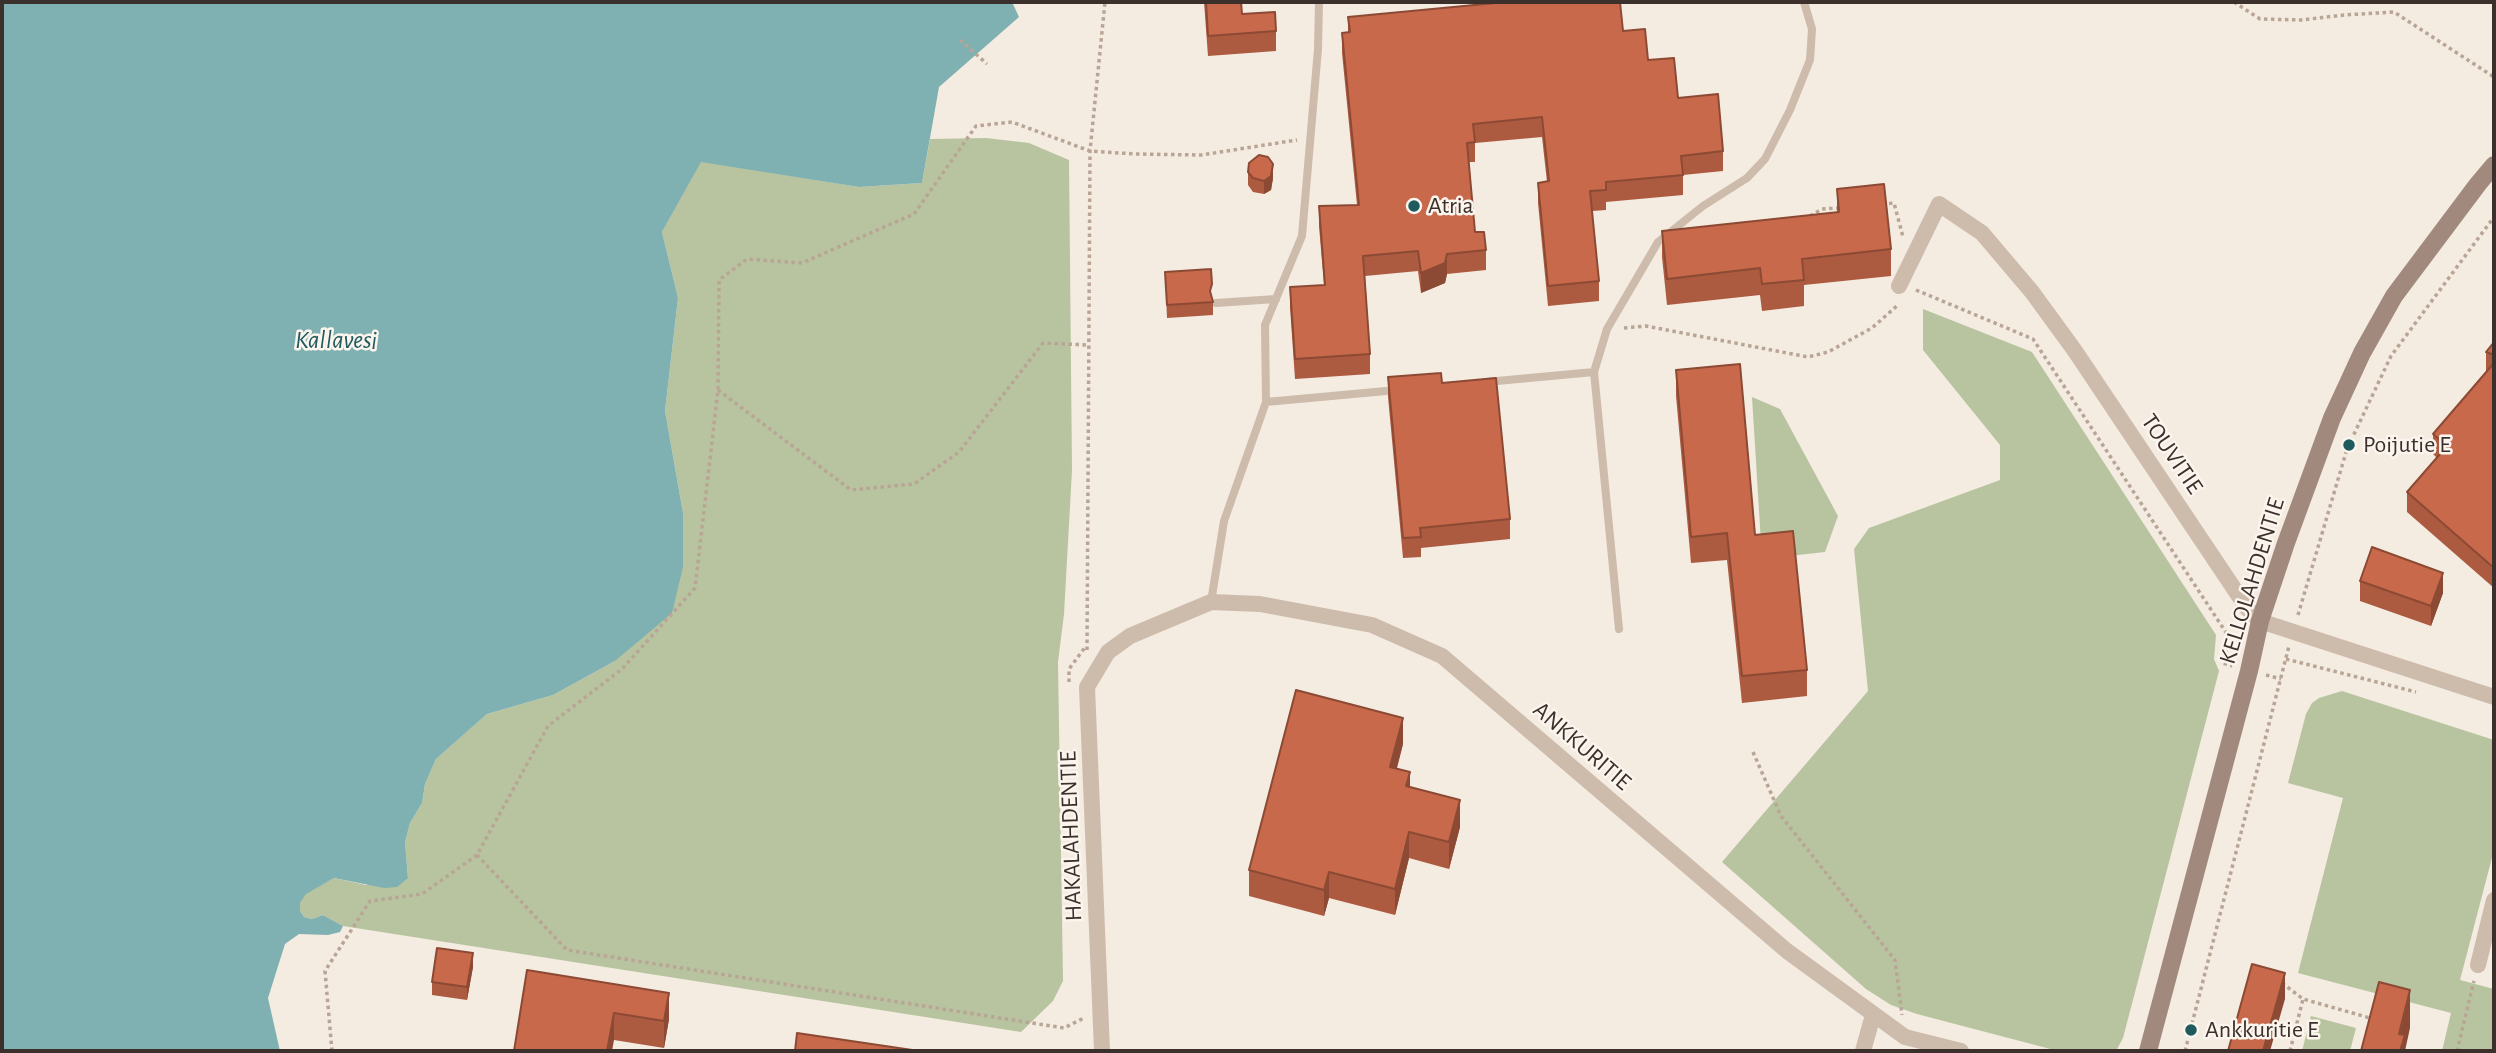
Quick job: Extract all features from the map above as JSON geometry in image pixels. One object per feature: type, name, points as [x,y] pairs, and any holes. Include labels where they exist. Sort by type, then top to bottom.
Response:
[{"type":"street","name":"KELLOLAHDENTIE","points":[[2148,1051],[2260,621],[2332,418],[2362,353],[2394,296],[2494,166]]},
{"type":"street","name":"TOUVITIE","points":[[1899,286],[1939,204],[1982,233],[2032,292],[2075,351],[2247,608],[2260,621]]},
{"type":"street","name":"ANKKURITIE","points":[[1130,636],[1211,603],[1260,604],[1372,625],[1442,656],[1787,951],[1905,1038],[1961,1051]]},
{"type":"street","points":[[2260,621],[2494,696]]},
{"type":"street","name":"HAKALAHDENTIE","points":[[1102,1051],[1087,687],[1108,652],[1130,636]]},
{"type":"street","points":[[2478,965],[2494,900]]},
{"type":"street","points":[[1863,1051],[1873,1015]]},
{"type":"lane","points":[[1211,603],[1224,521],[1266,402],[1265,325],[1302,236],[1318,50],[1319,2]]},
{"type":"lane","points":[[1619,629],[1594,372],[1607,329],[1658,242],[1703,206],[1747,178],[1765,159],[1790,110],[1810,60],[1812,29],[1804,2]]},
{"type":"lane","points":[[1216,303],[1276,299]]},
{"type":"lane","points":[[1471,383],[1594,372]]},
{"type":"lane","points":[[1266,402],[1403,389]]},
{"type":"path","points":[[1087,655],[1090,150],[1105,2]]},
{"type":"path","points":[[2234,2],[2260,19],[2301,20],[2394,12],[2494,77]]},
{"type":"path","points":[[960,40],[987,64]]},
{"type":"path","points":[[332,1051],[326,971],[370,901],[422,894],[477,855],[548,726],[622,669],[695,588],[718,390],[719,280],[747,259],[802,262],[914,214],[976,126],[1012,122],[1090,150],[1135,154],[1201,155],[1311,138]]},
{"type":"path","points":[[1870,205],[1894,203],[1909,263]]},
{"type":"path","points":[[1800,222],[1822,209],[1846,207]]},
{"type":"path","points":[[1607,329],[1646,326],[1808,356],[1828,352],[1872,328],[1916,290],[2033,339],[2230,637],[2223,663],[2281,679]]},
{"type":"path","points":[[718,390],[851,490],[914,484],[958,452],[1043,343],[1088,345]]},
{"type":"path","points":[[2286,659],[2416,692]]},
{"type":"path","points":[[1753,752],[1781,816],[1895,960],[1905,1038]]},
{"type":"path","points":[[477,855],[567,950],[1064,1028],[1084,1018],[1101,1020]]},
{"type":"path","points":[[2456,1051],[2478,965]]},
{"type":"path","points":[[2272,976],[2304,999],[2371,1017],[2368,1028]]},
{"type":"path","points":[[2290,1051],[2304,999]]},
{"type":"green space","points":[[986,138],[1029,143],[1069,160],[1072,470],[1064,614],[1058,662],[1063,981],[1053,1001],[1021,1032],[343,926],[323,915],[312,919],[304,917],[300,911],[300,903],[306,893],[334,878],[366,885],[408,877],[405,842],[410,823],[422,803],[425,784],[436,759],[487,714],[553,695],[615,661],[683,513],[665,411],[678,298],[662,232],[701,161],[859,187],[922,183],[930,139]]},
{"type":"green space","points":[[1923,309],[2032,352],[2216,635],[2214,659],[2219,671],[2123,1038],[2116,1051],[2058,1051],[1891,1005],[1866,989],[1722,862],[1868,691],[1854,549],[1869,528],[2000,480],[2000,445],[1923,350]]},
{"type":"green space","points":[[1752,397],[1780,409],[1838,516],[1825,552],[1762,559]]},
{"type":"green space","points":[[2342,691],[2494,740],[2494,850],[2460,980],[2494,989],[2494,1051],[2442,1051],[2451,1013],[2298,973],[2343,798],[2288,783],[2306,714],[2312,703]]},
{"type":"green space","points":[[2311,1016],[2356,1028],[2350,1051],[2302,1051]]},
{"type":"water","name":"Kallavesi","points":[[2,2],[1012,2],[1019,17],[939,87],[922,183],[859,187],[701,162],[662,232],[678,298],[665,411],[683,513],[683,567],[672,613],[615,661],[553,695],[487,714],[436,759],[425,784],[422,803],[410,823],[405,842],[408,878],[397,887],[384,888],[334,878],[306,894],[300,903],[300,911],[304,917],[312,919],[323,915],[343,926],[340,932],[328,935],[299,934],[285,944],[268,998],[280,1051],[2,1051]]},
{"type":"building","points":[[1206,2],[1241,2],[1242,14],[1275,12],[1276,31],[1208,36]]},
{"type":"building","name":"Atria","points":[[1506,2],[1620,2],[1623,31],[1645,29],[1648,60],[1674,58],[1678,98],[1718,94],[1723,151],[1681,156],[1683,175],[1606,182],[1606,190],[1590,191],[1599,281],[1548,286],[1538,183],[1549,181],[1542,117],[1473,124],[1475,142],[1467,143],[1475,232],[1484,232],[1486,250],[1447,254],[1445,263],[1421,273],[1418,251],[1363,256],[1370,354],[1295,359],[1290,287],[1325,285],[1319,206],[1359,205],[1342,33],[1350,32],[1348,17]]},
{"type":"building","points":[[1259,155],[1268,157],[1273,164],[1271,176],[1264,181],[1253,178],[1248,172],[1249,163]]},
{"type":"building","points":[[1884,184],[1891,249],[1802,259],[1804,280],[1762,284],[1760,268],[1667,279],[1662,231],[1839,212],[1837,189]]},
{"type":"building","points":[[1211,269],[1210,291],[1213,302],[1167,305],[1165,272]]},
{"type":"building","points":[[2494,342],[2494,355],[2486,352]]},
{"type":"building","points":[[2494,363],[2494,568],[2407,492],[2447,446],[2433,434]]},
{"type":"building","points":[[1740,364],[1755,535],[1793,531],[1807,670],[1742,676],[1727,533],[1691,537],[1676,370]]},
{"type":"building","points":[[1441,373],[1442,383],[1496,378],[1510,519],[1420,528],[1421,537],[1403,538],[1388,377]]},
{"type":"building","points":[[2372,547],[2443,573],[2431,606],[2360,581]]},
{"type":"building","points":[[1296,690],[1403,718],[1390,767],[1410,772],[1406,786],[1460,800],[1449,842],[1409,832],[1395,889],[1329,872],[1324,890],[1249,870]]},
{"type":"building","points":[[437,948],[473,953],[467,987],[432,982]]},
{"type":"building","points":[[2252,964],[2285,973],[2263,1051],[2228,1051]]},
{"type":"building","points":[[527,970],[669,993],[664,1021],[614,1013],[607,1051],[514,1051]]},
{"type":"building","points":[[2379,982],[2410,990],[2399,1034],[2405,1035],[2400,1051],[2361,1051]]},
{"type":"building","points":[[797,1033],[919,1051],[795,1051]]},
{"type":"place","name":"Atria","points":[[1414,206]]},
{"type":"place","name":"Poijutie E","points":[[2349,445]]},
{"type":"place","name":"Ankkuritie E","points":[[2191,1030]]}]
